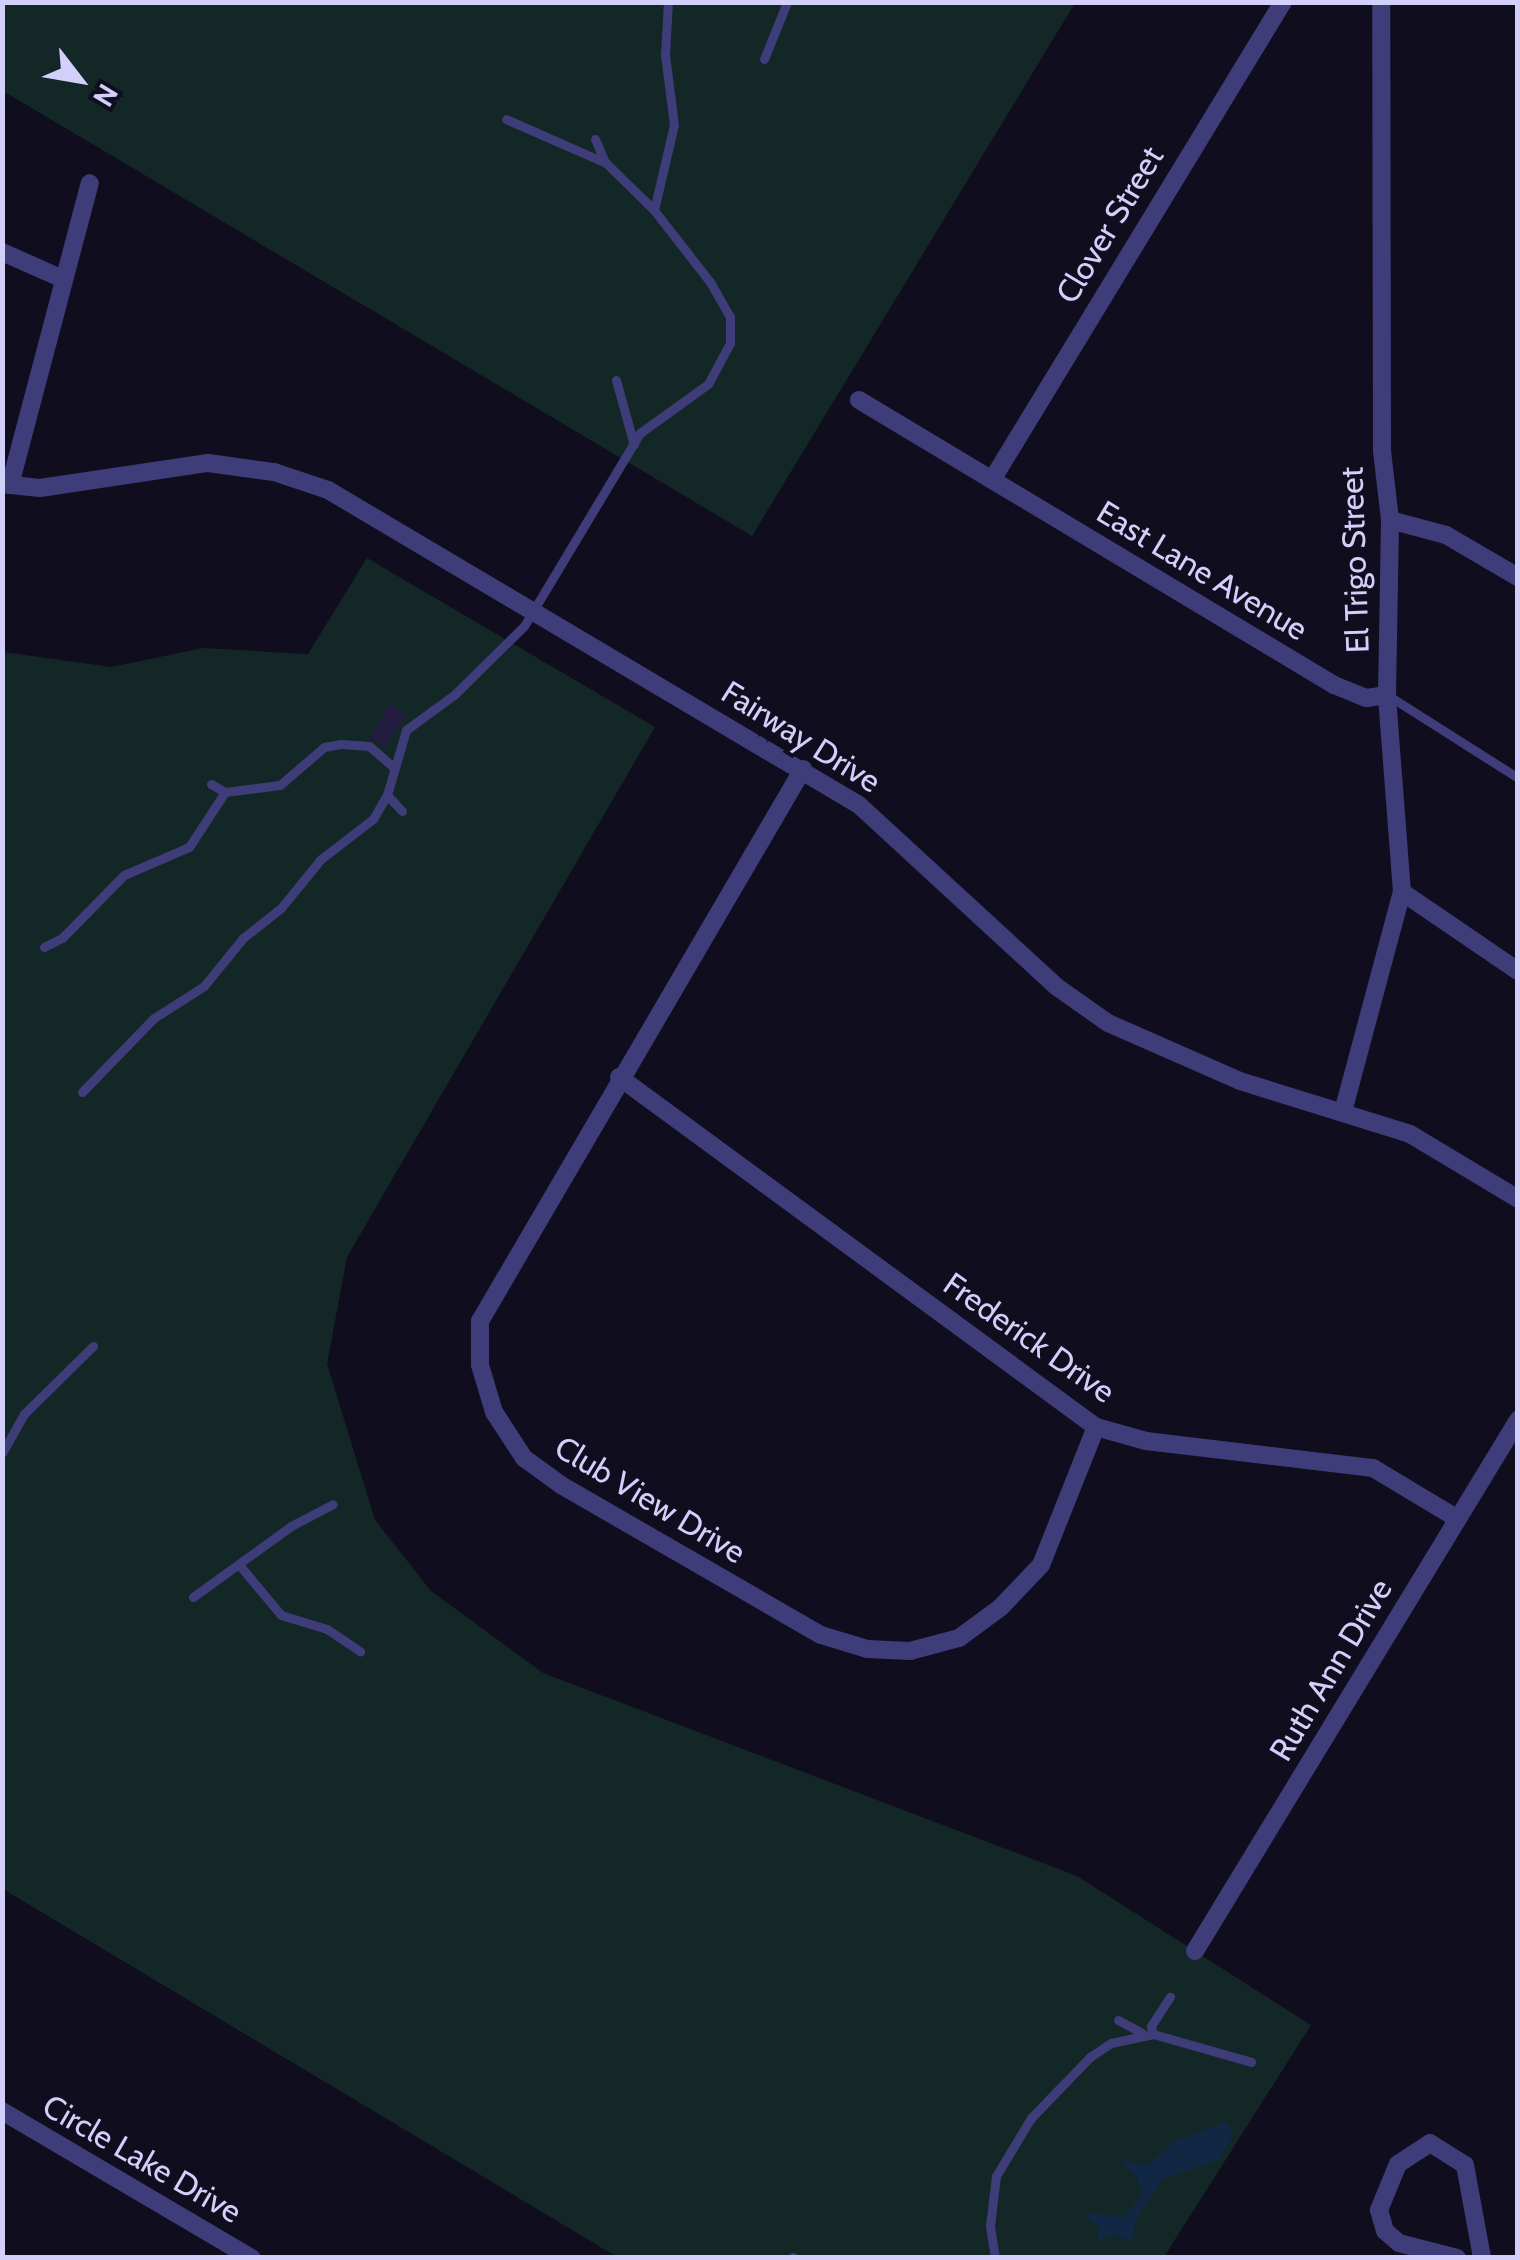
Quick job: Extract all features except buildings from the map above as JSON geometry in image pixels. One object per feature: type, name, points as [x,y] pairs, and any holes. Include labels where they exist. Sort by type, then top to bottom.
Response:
[{"type":"street","name":"Clover Street","points":[[992,480],[1283,2]]},
{"type":"street","name":"El Trigo Street","points":[[1344,1108],[1402,892],[1387,695],[1390,520],[1382,451],[1381,2]]},
{"type":"street","points":[[6,485],[90,182]]},
{"type":"street","points":[[2,252],[63,280]]},
{"type":"street","name":"East Lane Avenue","points":[[859,400],[1334,685],[1367,698],[1387,695]]},
{"type":"street","name":"Fairway Drive","points":[[6,485],[40,488],[208,463],[274,472],[328,490],[803,769],[874,817],[1057,987],[1108,1023],[1240,1081],[1344,1108],[1410,1134],[1518,1199]]},
{"type":"street","points":[[1390,520],[1446,535],[1518,577]]},
{"type":"street","name":"Club View Drive","points":[[803,769],[480,1320],[480,1365],[494,1412],[524,1458],[821,1635],[868,1649],[910,1651],[959,1638],[1002,1607],[1041,1566],[1096,1427]]},
{"type":"street","points":[[1402,892],[1518,971]]},
{"type":"street","name":"Frederick Drive","points":[[619,1077],[1096,1427],[1146,1441],[1373,1468],[1458,1519]]},
{"type":"street","name":"Ruth Ann Drive","points":[[1195,1951],[1518,1420]]},
{"type":"street","name":"Circle Lake Drive","points":[[2,2112],[252,2258]]},
{"type":"street","points":[[1458,2258],[1399,2243],[1382,2220],[1387,2181],[1408,2153],[1430,2144],[1465,2164],[1482,2258]]},
{"type":"lane","points":[[654,210],[674,125],[665,55],[668,2]]},
{"type":"lane","points":[[764,59],[787,2]]},
{"type":"lane","points":[[506,119],[606,162]]},
{"type":"lane","points":[[82,1092],[154,1018],[204,986],[243,938],[372,818],[388,795],[392,766],[406,730],[492,661],[532,611],[634,444],[708,384],[730,342],[730,317],[710,282],[654,210],[606,162],[595,139]]},
{"type":"lane","points":[[616,380],[634,444]]},
{"type":"lane","points":[[1387,695],[1518,778]]},
{"type":"lane","points":[[211,784],[225,792],[280,785],[324,747],[369,746],[392,766]]},
{"type":"lane","points":[[44,947],[62,938],[124,876],[189,846],[225,792]]},
{"type":"lane","points":[[388,795],[402,811]]},
{"type":"lane","points":[[2,1453],[24,1414],[93,1346]]},
{"type":"lane","points":[[192,1598],[241,1567],[292,1526],[333,1504]]},
{"type":"lane","points":[[241,1567],[280,1615],[327,1629],[360,1651]]},
{"type":"lane","points":[[1149,2034],[1150,2026],[1170,1997]]},
{"type":"lane","points":[[1118,2020],[1149,2034],[1251,2062]]},
{"type":"lane","points":[[995,2258],[990,2202],[1008,2152],[1090,2058],[1111,2043],[1149,2034]]},
{"type":"green space","points":[[3,3],[1075,3],[752,536],[3,91]]},
{"type":"green space","points":[[367,558],[655,727],[347,1257],[327,1364],[375,1520],[431,1591],[543,1673],[1077,1876],[1311,2025],[1164,2257],[617,2257],[3,1889],[3,652],[111,667],[203,648],[308,654]]},
{"type":"water","points":[[1224,2122],[1234,2132],[1221,2159],[1163,2179],[1135,2222],[1133,2242],[1113,2235],[1099,2241],[1099,2227],[1083,2214],[1126,2215],[1142,2194],[1137,2177],[1119,2160],[1147,2165],[1177,2140]]}]
